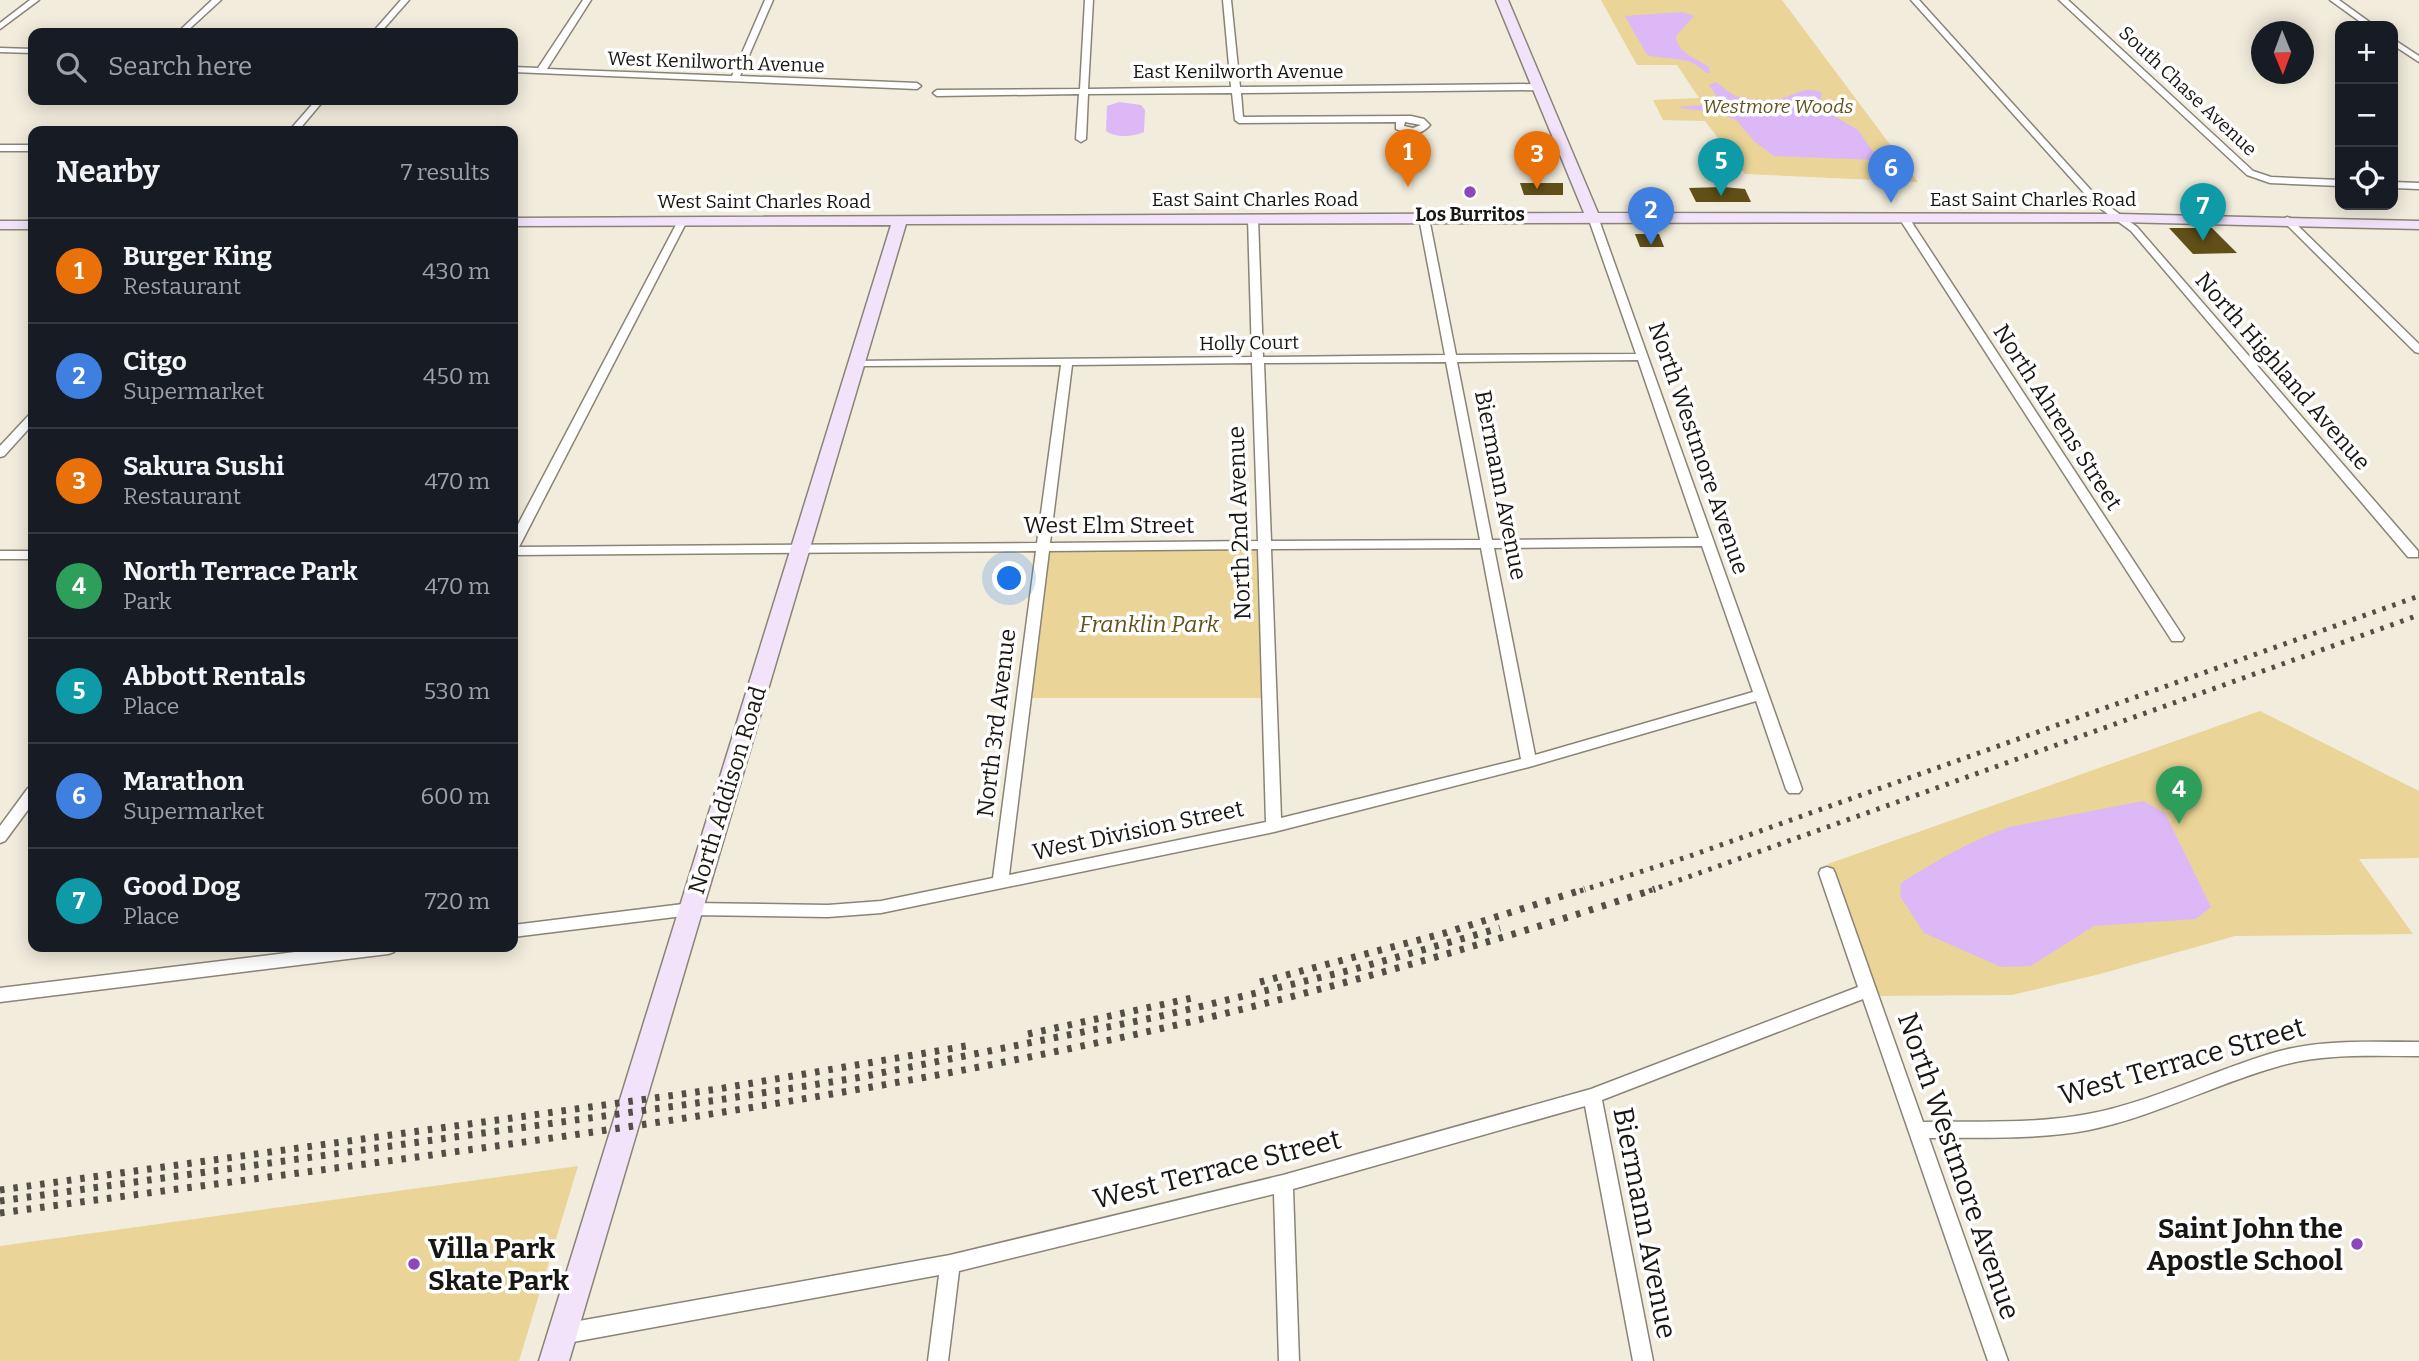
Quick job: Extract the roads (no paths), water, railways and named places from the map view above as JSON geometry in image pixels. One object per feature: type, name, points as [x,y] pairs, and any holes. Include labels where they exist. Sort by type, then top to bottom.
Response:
[{"type":"main road","points":[[1502,0],[1593,217]]},
{"type":"main road","name":"East Saint Charles Road","points":[[1016,220],[2119,218],[2419,225]]},
{"type":"main road","name":"North Addison Road","points":[[558,1347],[900,220]]},
{"type":"main road","name":"West Saint Charles Road","points":[[518,222],[1016,220]]},
{"type":"main road","points":[[0,225],[28,225]]},
{"type":"street","points":[[0,27],[35,0]]},
{"type":"street","points":[[186,28],[217,0]]},
{"type":"street","points":[[380,28],[405,0]]},
{"type":"street","points":[[541,71],[587,0]]},
{"type":"street","points":[[735,79],[769,0]]},
{"type":"street","points":[[1081,139],[1089,0]]},
{"type":"street","points":[[1227,0],[1239,120],[1401,120]]},
{"type":"street","name":"North Highland Avenue","points":[[1915,0],[2096,201],[2134,229],[2413,554]]},
{"type":"street","name":"South Chase Avenue","points":[[2063,0],[2246,170],[2259,178],[2335,183]]},
{"type":"street","points":[[2334,0],[2364,21]]},
{"type":"street","points":[[2398,45],[2419,60]]},
{"type":"street","points":[[0,50],[28,51]]},
{"type":"street","name":"West Kenilworth Avenue","points":[[518,70],[917,86]]},
{"type":"street","name":"East Kenilworth Avenue","points":[[937,93],[1538,87]]},
{"type":"street","points":[[297,126],[316,105]]},
{"type":"street","points":[[0,148],[28,148]]},
{"type":"street","points":[[2398,185],[2419,186]]},
{"type":"street","name":"North Westmore Avenue","points":[[1593,217],[1794,789]]},
{"type":"street","name":"North 2nd Avenue","points":[[1254,218],[1274,826]]},
{"type":"street","name":"Biermann Avenue","points":[[1424,218],[1529,762]]},
{"type":"street","name":"North Ahrens Street","points":[[1904,218],[2176,638]]},
{"type":"street","points":[[2287,220],[2419,350]]},
{"type":"street","points":[[518,536],[682,221]]},
{"type":"street","name":"Holly Court","points":[[856,363],[1641,357]]},
{"type":"street","name":"North 3rd Avenue","points":[[1000,883],[1067,362]]},
{"type":"street","points":[[0,453],[28,423]]},
{"type":"street","name":"West Elm Street","points":[[518,551],[1706,542]]},
{"type":"street","points":[[0,555],[28,555]]},
{"type":"street","name":"West Division Street","points":[[518,930],[691,909],[828,911],[881,907],[1274,826],[1529,762],[1760,695]]},
{"type":"street","points":[[0,837],[28,799]]},
{"type":"street","name":"North Westmore Avenue","points":[[1827,873],[1998,1361]]},
{"type":"street","points":[[0,995],[302,953]]},
{"type":"street","name":"West Terrace Street","points":[[558,1347],[950,1264],[1283,1183],[1592,1096],[1868,990]]},
{"type":"street","name":"West Terrace Street","points":[[1917,1130],[2051,1127],[2089,1122],[2277,1059],[2304,1053],[2326,1050],[2419,1049]]},
{"type":"street","name":"Biermann Avenue","points":[[1592,1096],[1643,1361]]},
{"type":"street","points":[[1283,1183],[1289,1361]]},
{"type":"street","points":[[938,1361],[950,1264]]},
{"type":"railway","points":[[1580,891],[1690,856],[2419,596]]},
{"type":"railway","points":[[1651,890],[2419,615]]},
{"type":"railway","points":[[1260,982],[1445,933],[1585,889]]},
{"type":"railway","points":[[0,1213],[602,1131],[901,1082],[1050,1053],[1256,1006],[1485,943],[1651,890]]},
{"type":"railway","points":[[0,1201],[718,1100],[856,1078],[1157,1017],[1355,969],[1500,928]]},
{"type":"railway","points":[[1028,1034],[1192,998]]},
{"type":"railway","points":[[0,1190],[718,1089],[966,1046]]},
{"type":"place","name":"Burger King","points":[[1408,187]]},
{"type":"place","name":"Sakura Sushi","points":[[1537,189]]},
{"type":"place","name":"Los Burritos","points":[[1470,192]]},
{"type":"place","name":"Abbott Rentals","points":[[1721,196]]},
{"type":"place","name":"Marathon","points":[[1891,203]]},
{"type":"place","name":"Good Dog","points":[[2203,241]]},
{"type":"place","name":"Citgo","points":[[1651,245]]},
{"type":"place","name":"North Terrace Park","points":[[2179,824]]},
{"type":"place","name":"Saint John the Apostle School","points":[[2357,1244]]},
{"type":"place","name":"Villa Park Skate Park","points":[[414,1264]]},
{"type":"park label","name":"Westmore Woods","points":[[1778,106]]},
{"type":"park label","name":"Franklin Park","points":[[1149,624]]}]
